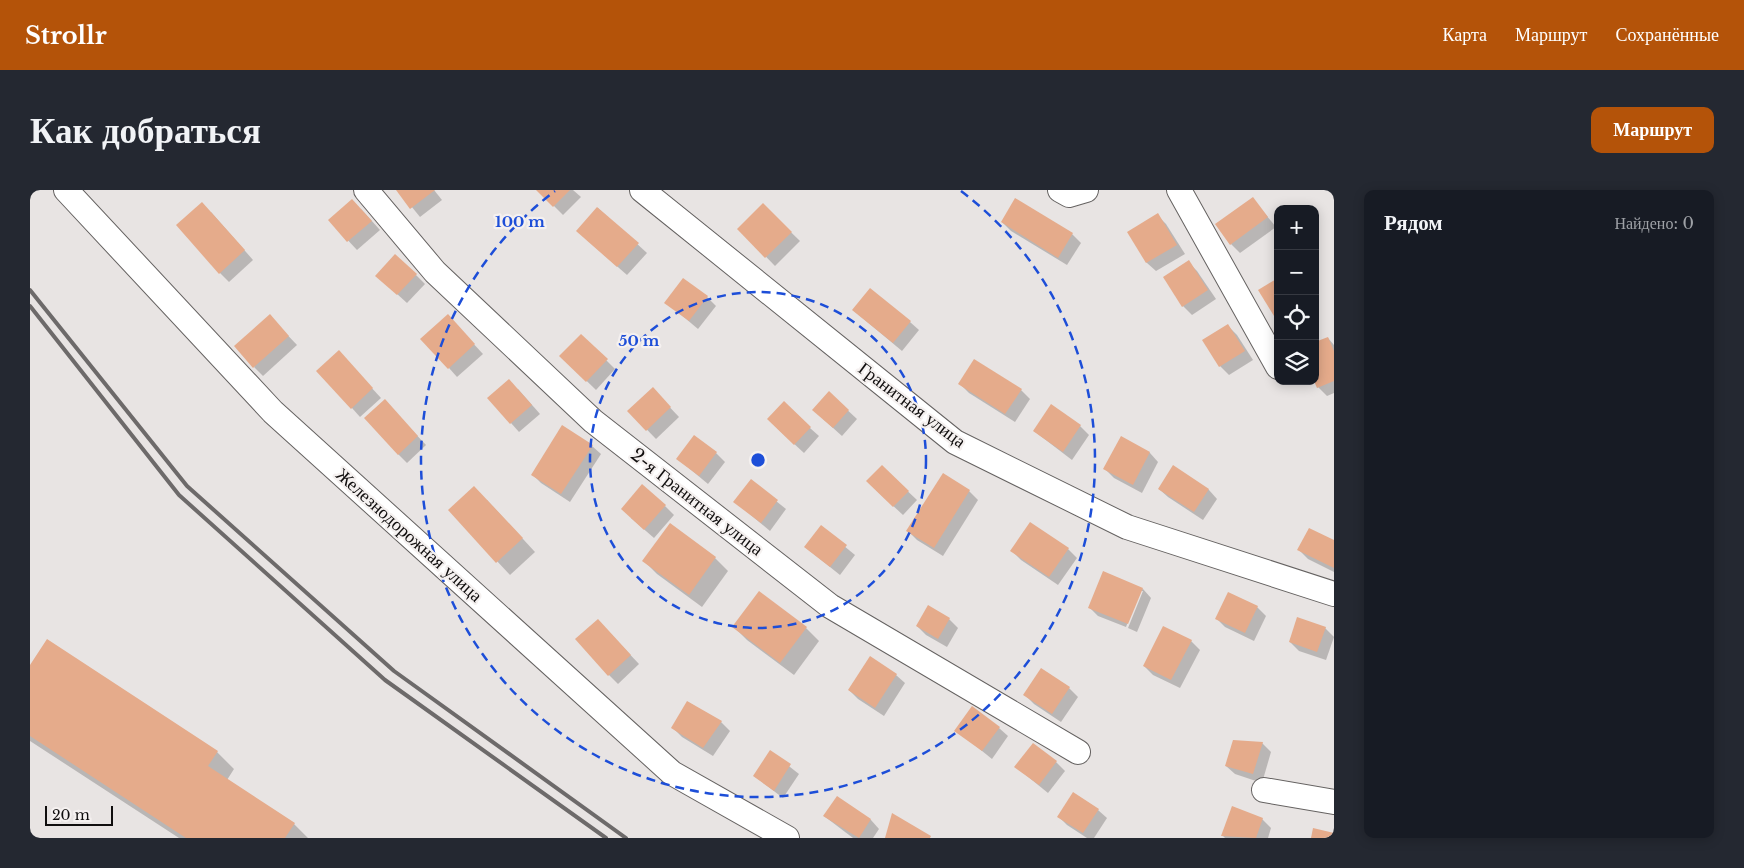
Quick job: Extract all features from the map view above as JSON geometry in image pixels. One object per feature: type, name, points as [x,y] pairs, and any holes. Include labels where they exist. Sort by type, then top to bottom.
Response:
[{"type":"street","name":"Железнодорожная улица","points":[[66,190],[273,412],[672,773],[787,838]]},
{"type":"street","name":"2-я Гранитная улица","points":[[366,190],[435,272],[593,421],[830,606],[1078,752]]},
{"type":"street","name":"Гранитная улица","points":[[642,190],[955,442],[1127,527],[1334,594]]},
{"type":"street","points":[[1060,190],[1069,195],[1086,190]]},
{"type":"street","points":[[1179,190],[1274,360]]},
{"type":"street","points":[[1264,790],[1334,802]]},
{"type":"building","points":[[396,190],[435,190],[410,209]]},
{"type":"building","points":[[536,190],[570,190],[553,207]]},
{"type":"building","points":[[1253,197],[1268,217],[1230,245],[1215,224]]},
{"type":"building","points":[[1015,198],[1073,233],[1058,258],[1001,222]]},
{"type":"building","points":[[352,199],[372,221],[347,242],[328,220]]},
{"type":"building","points":[[202,202],[245,250],[219,274],[176,225]]},
{"type":"building","points":[[763,203],[792,232],[765,258],[737,229]]},
{"type":"building","points":[[597,207],[639,243],[617,267],[576,231]]},
{"type":"building","points":[[1158,213],[1177,245],[1146,263],[1127,232]]},
{"type":"building","points":[[395,254],[417,274],[397,295],[375,276]]},
{"type":"building","points":[[1189,260],[1208,290],[1182,307],[1163,277]]},
{"type":"building","points":[[683,278],[708,296],[689,321],[664,303]]},
{"type":"building","points":[[1274,280],[1274,316],[1258,290]]},
{"type":"building","points":[[870,288],[911,321],[893,343],[852,310]]},
{"type":"building","points":[[270,314],[289,336],[253,368],[234,346]]},
{"type":"building","points":[[448,314],[475,344],[448,369],[420,339]]},
{"type":"building","points":[[1228,324],[1245,351],[1219,367],[1202,340]]},
{"type":"building","points":[[581,334],[608,359],[586,382],[559,356]]},
{"type":"building","points":[[1328,337],[1334,351],[1334,381],[1317,388],[1316,385],[1319,385],[1319,340]]},
{"type":"building","points":[[339,350],[373,388],[351,409],[316,371]]},
{"type":"building","points":[[974,359],[1022,389],[1005,414],[958,384]]},
{"type":"building","points":[[509,379],[532,405],[510,424],[487,398]]},
{"type":"building","points":[[653,387],[671,407],[646,431],[627,411]]},
{"type":"building","points":[[829,391],[849,410],[833,428],[812,410]]},
{"type":"building","points":[[385,399],[418,436],[398,455],[364,418]]},
{"type":"building","points":[[784,401],[811,427],[794,445],[767,419]]},
{"type":"building","points":[[1051,404],[1081,425],[1063,452],[1033,431]]},
{"type":"building","points":[[562,425],[593,445],[561,494],[531,475]]},
{"type":"building","points":[[694,435],[717,452],[699,476],[676,459]]},
{"type":"building","points":[[1121,436],[1150,452],[1133,485],[1103,469]]},
{"type":"building","points":[[882,465],[909,491],[893,507],[866,481]]},
{"type":"building","points":[[1173,465],[1209,489],[1194,512],[1158,489]]},
{"type":"building","points":[[943,473],[970,490],[934,548],[906,531]]},
{"type":"building","points":[[751,479],[778,500],[761,523],[733,502]]},
{"type":"building","points":[[642,484],[666,505],[644,530],[621,509]]},
{"type":"building","points":[[474,486],[523,538],[496,563],[448,510]]},
{"type":"building","points":[[1030,522],[1069,548],[1049,577],[1010,551]]},
{"type":"building","points":[[670,523],[716,557],[689,595],[642,561]]},
{"type":"building","points":[[821,525],[847,545],[830,567],[804,547]]},
{"type":"building","points":[[1309,528],[1334,540],[1334,568],[1297,550]]},
{"type":"building","points":[[1103,571],[1143,588],[1128,624],[1088,608]]},
{"type":"building","points":[[759,591],[807,627],[780,663],[732,627]]},
{"type":"building","points":[[1228,592],[1258,606],[1245,633],[1215,619]]},
{"type":"building","points":[[928,605],[950,618],[938,639],[916,626]]},
{"type":"building","points":[[1297,617],[1326,627],[1317,652],[1289,642]]},
{"type":"building","points":[[598,619],[631,655],[608,676],[575,639]]},
{"type":"building","points":[[1163,626],[1192,640],[1171,680],[1143,666]]},
{"type":"building","points":[[47,639],[218,751],[208,766],[295,823],[285,838],[186,838],[30,736],[30,665]]},
{"type":"building","points":[[870,656],[897,674],[875,708],[848,690]]},
{"type":"building","points":[[1041,668],[1070,687],[1052,714],[1023,695]]},
{"type":"building","points":[[687,701],[722,721],[703,748],[671,728]]},
{"type":"building","points":[[972,706],[1000,727],[982,751],[954,731]]},
{"type":"building","points":[[1233,740],[1263,742],[1253,774],[1225,766]]},
{"type":"building","points":[[1033,743],[1057,761],[1039,785],[1014,767]]},
{"type":"building","points":[[770,750],[791,764],[774,791],[753,776]]},
{"type":"building","points":[[1073,792],[1099,809],[1083,833],[1057,817]]},
{"type":"building","points":[[837,796],[871,819],[859,838],[823,816]]},
{"type":"building","points":[[1232,806],[1263,818],[1256,838],[1221,836]]},
{"type":"building","points":[[892,813],[931,836],[930,838],[885,838]]},
{"type":"building","points":[[1313,828],[1334,833],[1334,838],[1311,838]]},
{"type":"railway","points":[[30,290],[187,486],[394,671],[626,838]]},
{"type":"railway","points":[[30,306],[179,495],[385,680],[606,838]]}]
